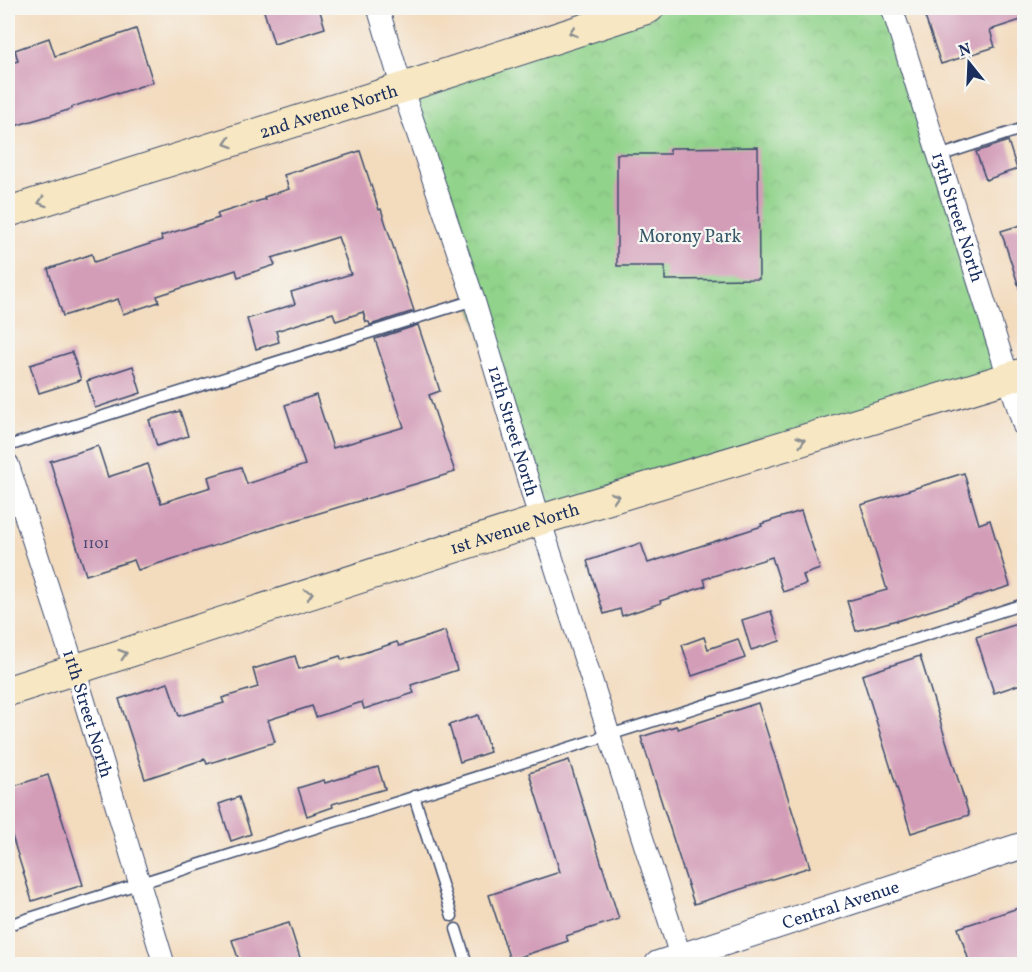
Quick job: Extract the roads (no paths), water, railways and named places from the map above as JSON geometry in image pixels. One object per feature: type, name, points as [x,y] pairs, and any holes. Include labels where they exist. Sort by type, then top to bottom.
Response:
[{"type":"main road","name":"2nd Avenue North","points":[[8,212],[649,8]]},
{"type":"main road","name":"1st Avenue North","points":[[8,691],[540,520],[1017,376]]},
{"type":"street","name":"12th Street North","points":[[378,8],[402,88],[474,300],[540,520],[609,734],[674,962]]},
{"type":"street","name":"13th Street North","points":[[892,8],[939,156],[1017,376],[1024,427]]},
{"type":"street","name":"11th Street North","points":[[8,464],[75,670],[164,964]]},
{"type":"street","name":"Central Avenue","points":[[674,962],[1024,845]]},
{"type":"lane","points":[[939,156],[1024,128]]},
{"type":"lane","points":[[8,446],[474,300]]},
{"type":"lane","points":[[8,925],[1024,604]]},
{"type":"lane","points":[[414,796],[452,916]]},
{"type":"lane","points":[[456,929],[467,964]]},
{"type":"park label","name":"Morony Park","points":[[690,236]]}]
